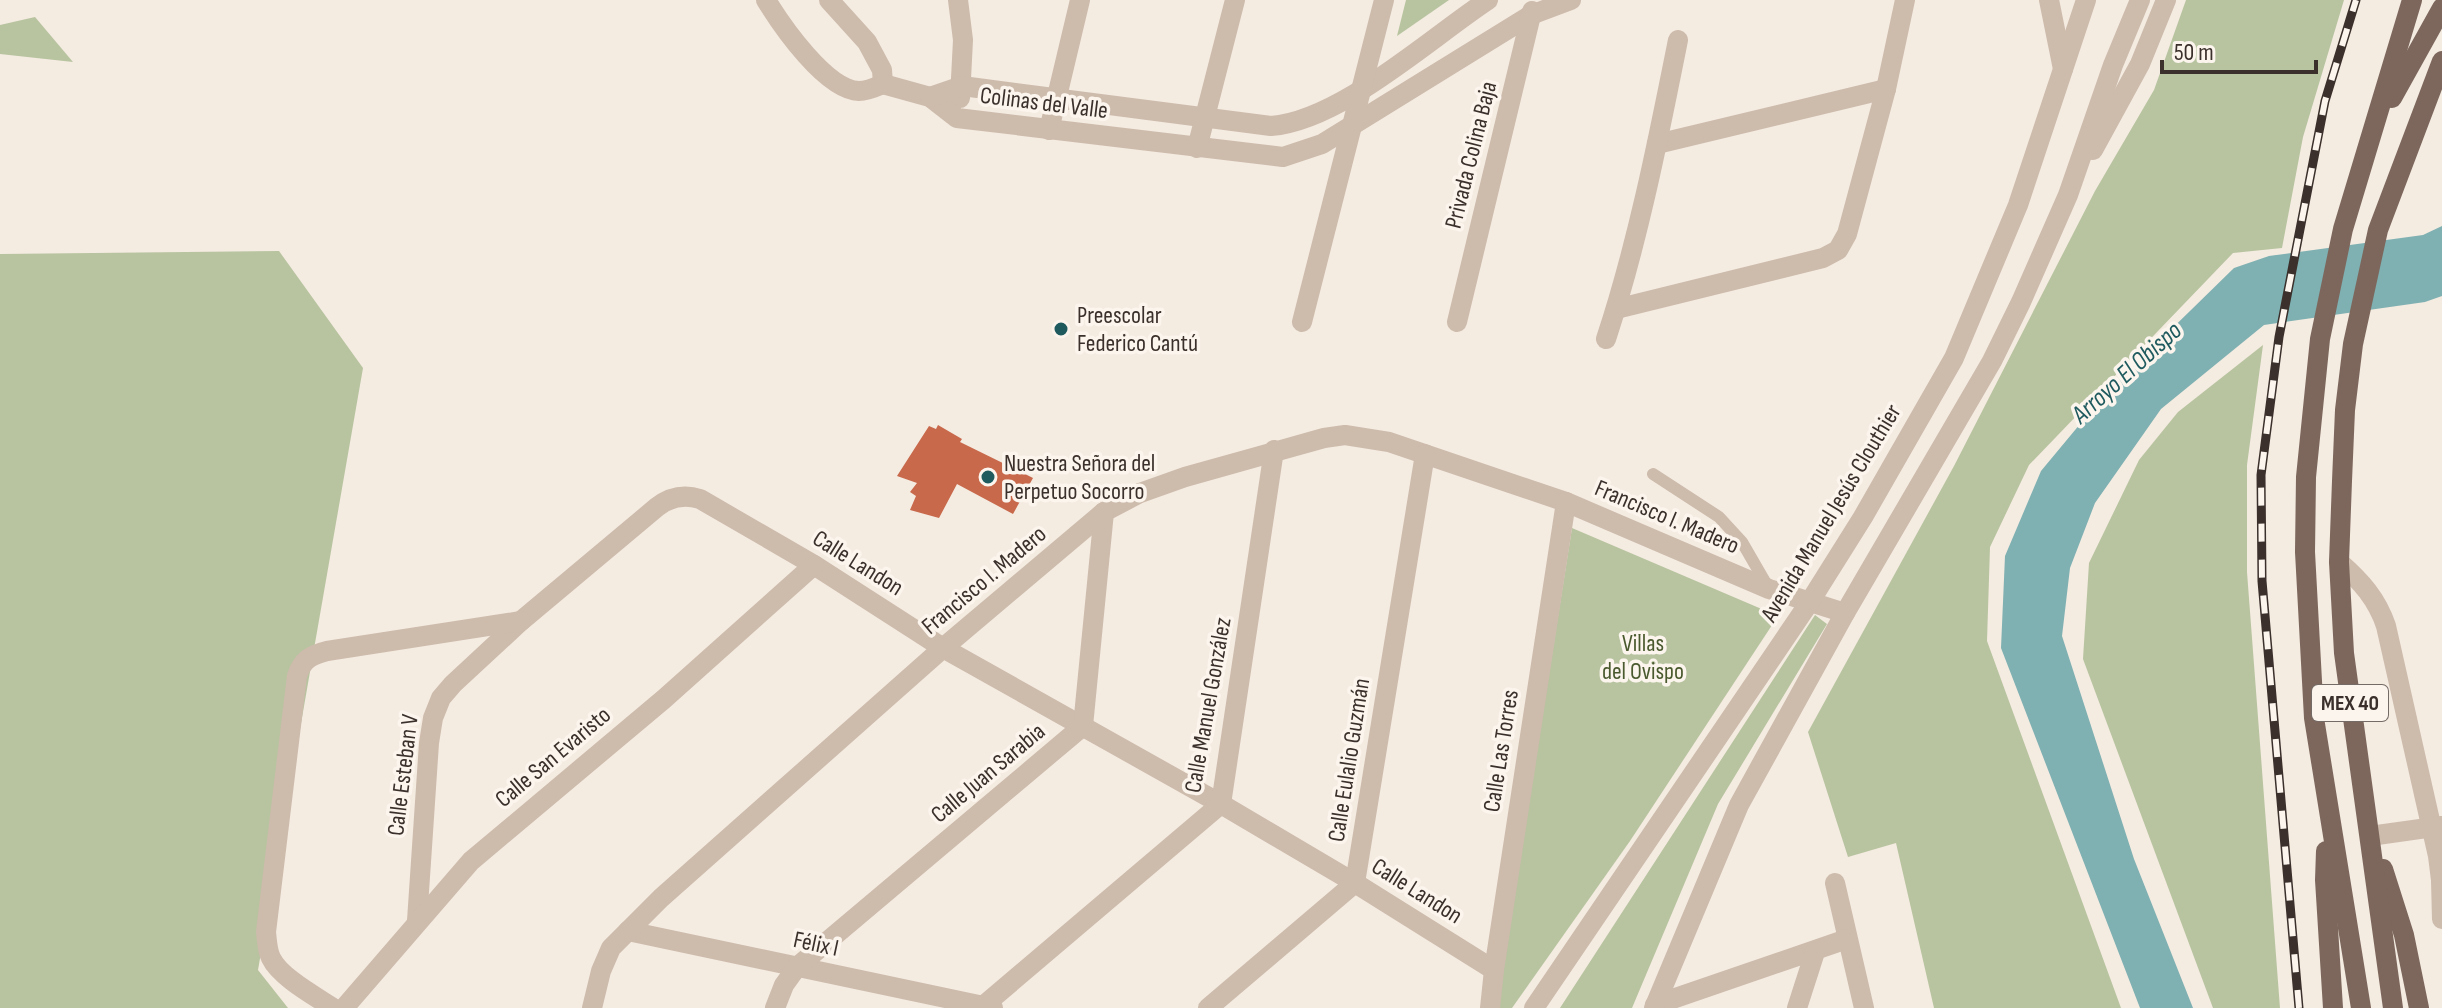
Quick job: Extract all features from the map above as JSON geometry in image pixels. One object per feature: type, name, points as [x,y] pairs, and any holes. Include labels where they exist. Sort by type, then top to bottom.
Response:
[{"type":"main road","points":[[2374,129],[2412,0]]},
{"type":"main road","name":"MEX 40","points":[[2361,1008],[2314,718],[2305,552],[2306,477],[2320,339],[2343,229],[2374,129],[2442,8]]},
{"type":"main road","points":[[2418,123],[2442,61]]},
{"type":"main road","name":"MEX 40","points":[[2393,1008],[2344,653],[2339,562],[2345,410],[2353,344],[2378,230],[2418,123],[2442,88]]},
{"type":"main road","points":[[2328,803],[2325,880],[2333,1008]]},
{"type":"main road","points":[[2370,840],[2385,874],[2404,935],[2419,1008]]},
{"type":"street","points":[[766,0],[783,27],[830,77],[845,87],[858,91],[883,84],[930,97]]},
{"type":"street","points":[[829,0],[867,42],[882,70],[883,84]]},
{"type":"street","points":[[957,118],[962,86],[963,40],[958,0]]},
{"type":"street","points":[[1049,130],[1080,0]]},
{"type":"street","points":[[1197,148],[1235,0]]},
{"type":"street","points":[[1302,322],[1384,0]]},
{"type":"street","name":"Colinas del Valle","points":[[930,97],[962,86],[1271,126],[1287,125],[1307,119],[1360,91],[1488,0]]},
{"type":"street","name":"Colinas del Valle","points":[[930,97],[957,118],[1283,157],[1302,153],[1350,129],[1533,8],[1571,0]]},
{"type":"street","points":[[1616,309],[1823,258],[1838,250],[1847,234],[1859,194],[1905,0]]},
{"type":"street","points":[[2049,0],[2063,69]]},
{"type":"street","name":"Avenida Manuel Jesús Clouthier","points":[[1534,1008],[1809,603],[1863,517],[1954,358],[2018,205],[2086,0]]},
{"type":"street","points":[[2068,195],[2113,65],[2140,0]]},
{"type":"street","points":[[1654,1007],[1739,805],[1845,613],[1992,361],[2068,195],[2140,64],[2166,0]]},
{"type":"street","name":"Privada Colina Baja","points":[[1457,322],[1533,8]]},
{"type":"street","points":[[1606,339],[1657,144],[1678,40]]},
{"type":"street","points":[[1657,144],[1886,89]]},
{"type":"street","name":"Francisco I. Madero","points":[[592,1008],[601,971],[611,948],[628,931],[943,648],[1104,512],[1140,493],[1274,450],[1345,435],[1389,442],[1566,502],[1769,589],[1845,613]]},
{"type":"street","name":"Calle Manuel González","points":[[988,1007],[1221,804],[1274,450]]},
{"type":"street","name":"Calle Eulalio Guzmán","points":[[1355,883],[1425,454]]},
{"type":"street","name":"Calle Landon","points":[[521,621],[665,501],[678,497],[700,499],[814,565],[943,648],[1221,804],[1494,970]]},
{"type":"street","name":"Calle Las Torres","points":[[1490,1008],[1566,502]]},
{"type":"street","name":"Calle Juan Sarabia","points":[[775,1008],[784,985],[797,967],[1083,726],[1104,512]]},
{"type":"street","points":[[2339,562],[2380,608],[2437,827],[2442,919]]},
{"type":"street","name":"Calle San Evaristo","points":[[344,1008],[471,861],[664,699],[814,565]]},
{"type":"street","points":[[333,1008],[271,960],[266,932],[297,676],[306,659],[327,651],[521,621]]},
{"type":"street","name":"Calle Esteban V","points":[[417,921],[423,811],[433,718],[441,698],[453,684],[521,621]]},
{"type":"street","points":[[2370,840],[2437,827]]},
{"type":"street","points":[[1208,1008],[1355,883]]},
{"type":"street","points":[[1835,883],[1864,1008]]},
{"type":"street","name":"Félix I","points":[[628,931],[951,1004],[988,1007]]},
{"type":"street","points":[[1654,1007],[1847,939]]},
{"type":"street","points":[[1797,1008],[1815,952]]},
{"type":"lane","points":[[1653,474],[1719,517],[1742,542],[1769,589]]},
{"type":"green space","points":[[1406,0],[1449,0],[1397,36]]},
{"type":"green space","points":[[2186,0],[2344,0],[2303,137],[2282,248],[2233,253],[2029,465],[1990,547],[1987,641],[2121,1008],[1934,1008],[1896,843],[1848,857],[1808,732],[1954,466],[2095,191],[2154,90]]},
{"type":"green space","points":[[35,17],[73,62],[0,54],[0,25]]},
{"type":"green space","points":[[279,251],[363,368],[258,970],[288,1008],[0,1008],[0,254]]},
{"type":"green space","points":[[2263,345],[2247,465],[2247,572],[2280,1008],[2213,1008],[2083,659],[2089,563],[2139,460],[2178,412]]},
{"type":"green space","name":"Villas del Ovispo","points":[[1572,528],[1778,616],[1630,841],[1512,1008],[1496,1008]]},
{"type":"green space","name":"Villas del Ovispo","points":[[1815,615],[1827,624],[1718,804],[1632,1008],[1560,1008]]},
{"type":"water","name":"Arroyo El Obispo","points":[[2442,226],[2442,296],[2425,302],[2264,325],[2161,409],[2095,503],[2070,568],[2062,636],[2134,859],[2193,1008],[2140,1008],[2001,648],[2005,556],[2041,471],[2105,394],[2234,268],[2269,256],[2423,235]]},
{"type":"building","points":[[938,425],[962,439],[960,442],[1033,478],[1013,514],[957,484],[939,518],[910,510],[916,496],[910,492],[917,483],[897,476],[929,426],[936,429]]},
{"type":"railway","points":[[2299,1008],[2262,581],[2261,475],[2279,337],[2325,101],[2356,0]]},
{"type":"place","name":"Preescolar Federico Cantú","points":[[1061,329]]},
{"type":"place","name":"Nuestra Señora del Perpetuo Socorro","points":[[988,477]]}]
